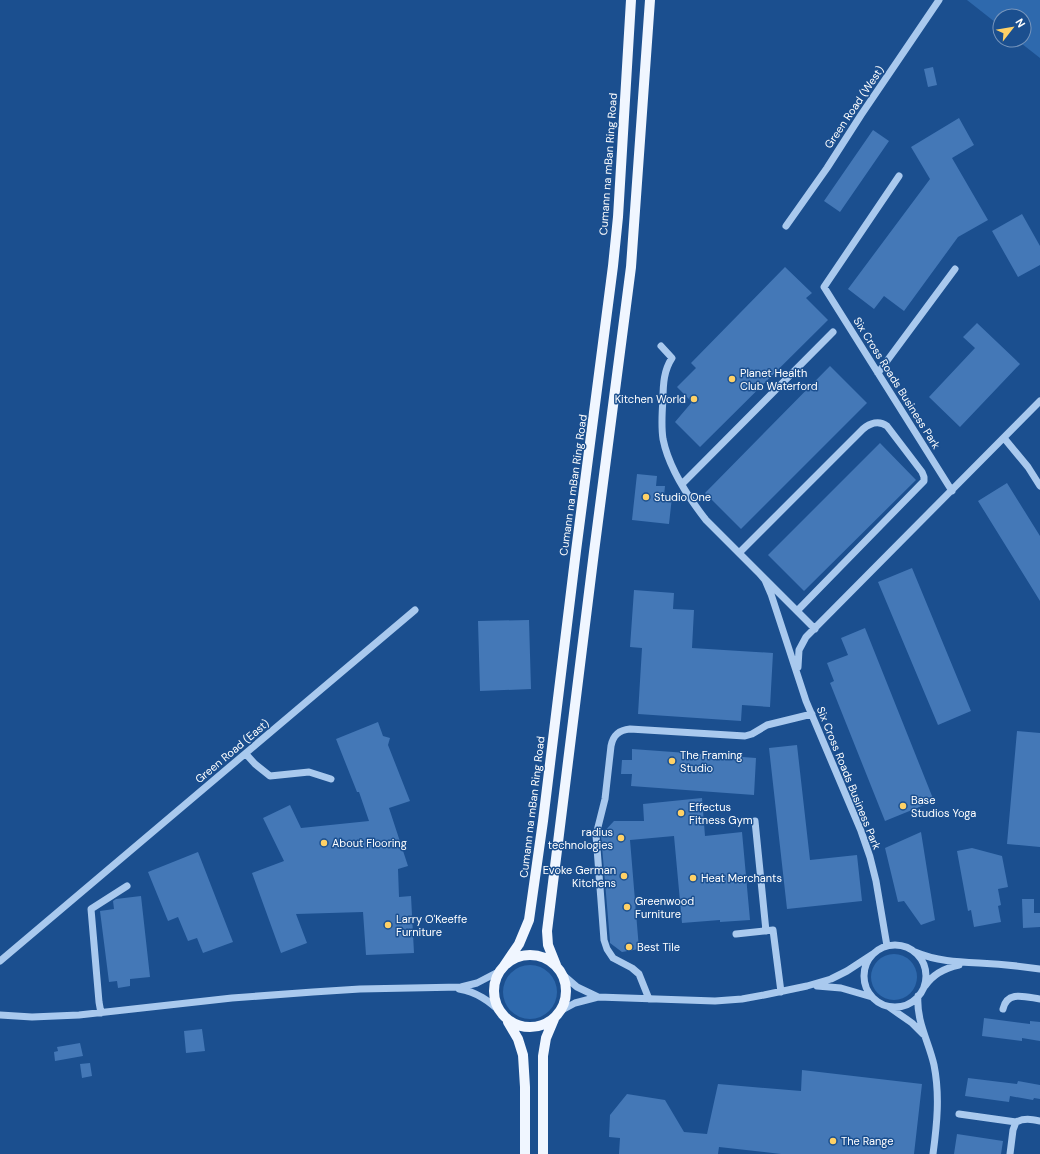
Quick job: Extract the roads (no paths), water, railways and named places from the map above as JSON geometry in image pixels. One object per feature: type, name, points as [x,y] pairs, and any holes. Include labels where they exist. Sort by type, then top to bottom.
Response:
[{"type":"main road","name":"Cumann na mBan Ring Road","points":[[502,968],[514,953],[531,914],[613,266],[618,217],[631,0]]},
{"type":"main road","points":[[544,1154],[543,1056],[546,1038],[559,1014],[567,993],[567,987],[563,975],[556,965],[548,945],[548,931],[593,560],[631,267],[650,0]]},
{"type":"main road","points":[[525,1154],[525,1087],[523,1055],[518,1039],[498,1008],[494,996],[495,983],[502,968],[514,958],[527,955],[540,956],[556,965]]},
{"type":"main road","points":[[503,1015],[518,1025],[531,1028],[544,1025],[559,1014]]},
{"type":"street","name":"Green Road (West)","points":[[786,226],[939,0]]},
{"type":"street","name":"Six Cross Roads Business Park","points":[[899,176],[824,288],[952,491]]},
{"type":"street","points":[[878,374],[955,269]]},
{"type":"street","points":[[682,484],[833,332]]},
{"type":"street","name":"Six Cross Roads Business Park","points":[[661,346],[672,358],[666,368],[663,383],[662,428],[666,452],[672,467],[701,514],[815,629]]},
{"type":"street","name":"Six Cross Roads Business Park","points":[[802,689],[798,674],[798,654],[803,642],[1040,401]]},
{"type":"street","points":[[739,553],[863,429],[869,425],[877,423],[882,423],[890,429],[922,472],[924,477],[923,483],[797,611]]},
{"type":"street","points":[[1004,438],[1022,458],[1040,486]]},
{"type":"street","name":"Six Cross Roads Business Park","points":[[759,573],[765,580],[773,599],[802,689],[861,831],[870,857],[876,881],[887,946]]},
{"type":"street","name":"Green Road (East)","points":[[0,961],[415,610]]},
{"type":"street","points":[[649,999],[639,974],[632,968],[613,958],[607,949],[604,940],[596,835],[605,799],[611,746],[614,738],[622,731],[630,730],[745,736],[752,734],[767,725],[812,714]]},
{"type":"street","points":[[246,754],[255,764],[270,776],[309,772],[331,778]]},
{"type":"street","points":[[755,821],[766,931]]},
{"type":"street","points":[[101,1013],[91,909],[127,886]]},
{"type":"street","points":[[736,934],[773,930],[781,992]]},
{"type":"street","points":[[559,1014],[575,1003],[598,997],[692,1001],[728,1000],[781,992],[826,981],[843,973],[879,949],[894,945],[908,948],[931,957],[965,963],[1008,965],[1040,969]]},
{"type":"street","points":[[873,954],[867,962],[864,971],[865,985],[872,997],[879,1003],[896,1007],[912,1002],[918,996],[925,982],[924,966],[915,953],[908,948]]},
{"type":"street","points":[[922,989],[938,972],[965,963]]},
{"type":"street","points":[[0,1015],[55,1016],[101,1013],[195,1001],[270,994],[360,989],[452,988],[477,983],[502,968]]},
{"type":"street","points":[[563,975],[578,987],[598,997]]},
{"type":"street","points":[[807,986],[829,986],[872,997]]},
{"type":"street","points":[[452,988],[464,990],[481,996],[503,1015]]},
{"type":"street","points":[[918,996],[920,1018],[934,1064],[937,1084],[937,1118],[933,1154]]},
{"type":"street","points":[[1003,1009],[1005,1002],[1011,997],[1018,996],[1040,999]]},
{"type":"street","points":[[888,1006],[912,1023],[923,1034],[927,1041]]},
{"type":"street","points":[[959,1114],[1016,1122],[1028,1118],[1040,1120]]},
{"type":"street","points":[[1010,1154],[1013,1130],[1016,1122]]},
{"type":"place","name":"Planet Health Club Waterford","points":[[732,379]]},
{"type":"place","name":"Kitchen World","points":[[694,399]]},
{"type":"place","name":"Studio One","points":[[646,497]]},
{"type":"place","name":"The Framing Studio","points":[[672,761]]},
{"type":"place","name":"Base Studios Yoga","points":[[903,806]]},
{"type":"place","name":"Effectus Fitness Gym","points":[[681,813]]},
{"type":"place","name":"radius technologies","points":[[621,838]]},
{"type":"place","name":"About Flooring","points":[[324,843]]},
{"type":"place","name":"Evoke German Kitchens","points":[[624,876]]},
{"type":"place","name":"Heat Merchants","points":[[693,878]]},
{"type":"place","name":"Greenwood Furniture","points":[[627,907]]},
{"type":"place","name":"Larry O'Keeffe Furniture","points":[[388,925]]},
{"type":"place","name":"Best Tile","points":[[629,947]]},
{"type":"place","name":"The Range","points":[[833,1141]]}]
